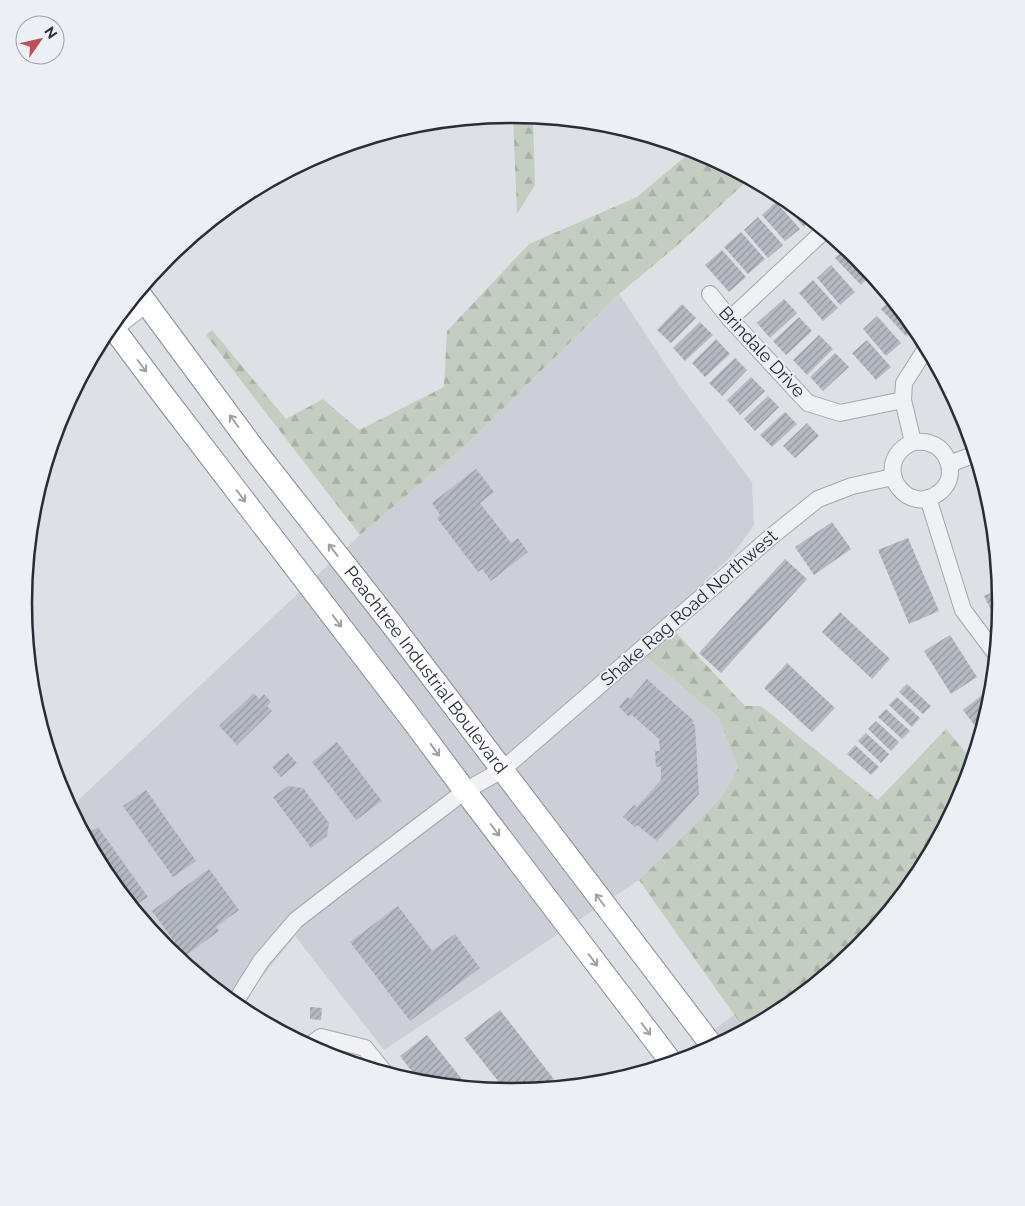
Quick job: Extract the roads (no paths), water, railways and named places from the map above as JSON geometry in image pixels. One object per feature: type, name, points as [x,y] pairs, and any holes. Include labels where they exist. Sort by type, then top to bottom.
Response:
[{"type":"highway","name":"Peachtree Industrial Boulevard","points":[[143,298],[254,449],[384,615],[708,1041]]},
{"type":"highway","points":[[116,332],[668,1058]]},
{"type":"street","points":[[730,318],[820,235]]},
{"type":"street","name":"Brindale Drive","points":[[710,294],[808,403],[840,413],[903,400]]},
{"type":"street","points":[[913,442],[903,400],[904,382],[923,354]]},
{"type":"street","points":[[913,442],[929,443],[936,446],[942,451],[949,464],[949,479],[946,486],[935,496],[928,498],[920,499],[906,495],[900,490],[893,477],[893,462],[896,455],[913,442]]},
{"type":"street","points":[[949,464],[969,456]]},
{"type":"street","name":"Shake Rag Road Northwest","points":[[239,997],[261,962],[296,920],[465,791],[502,770],[772,536],[818,499],[852,486],[893,477]]},
{"type":"street","points":[[928,498],[963,610],[990,646]]},
{"type":"street","points":[[316,1040],[321,1037],[365,1048],[378,1064]]}]
